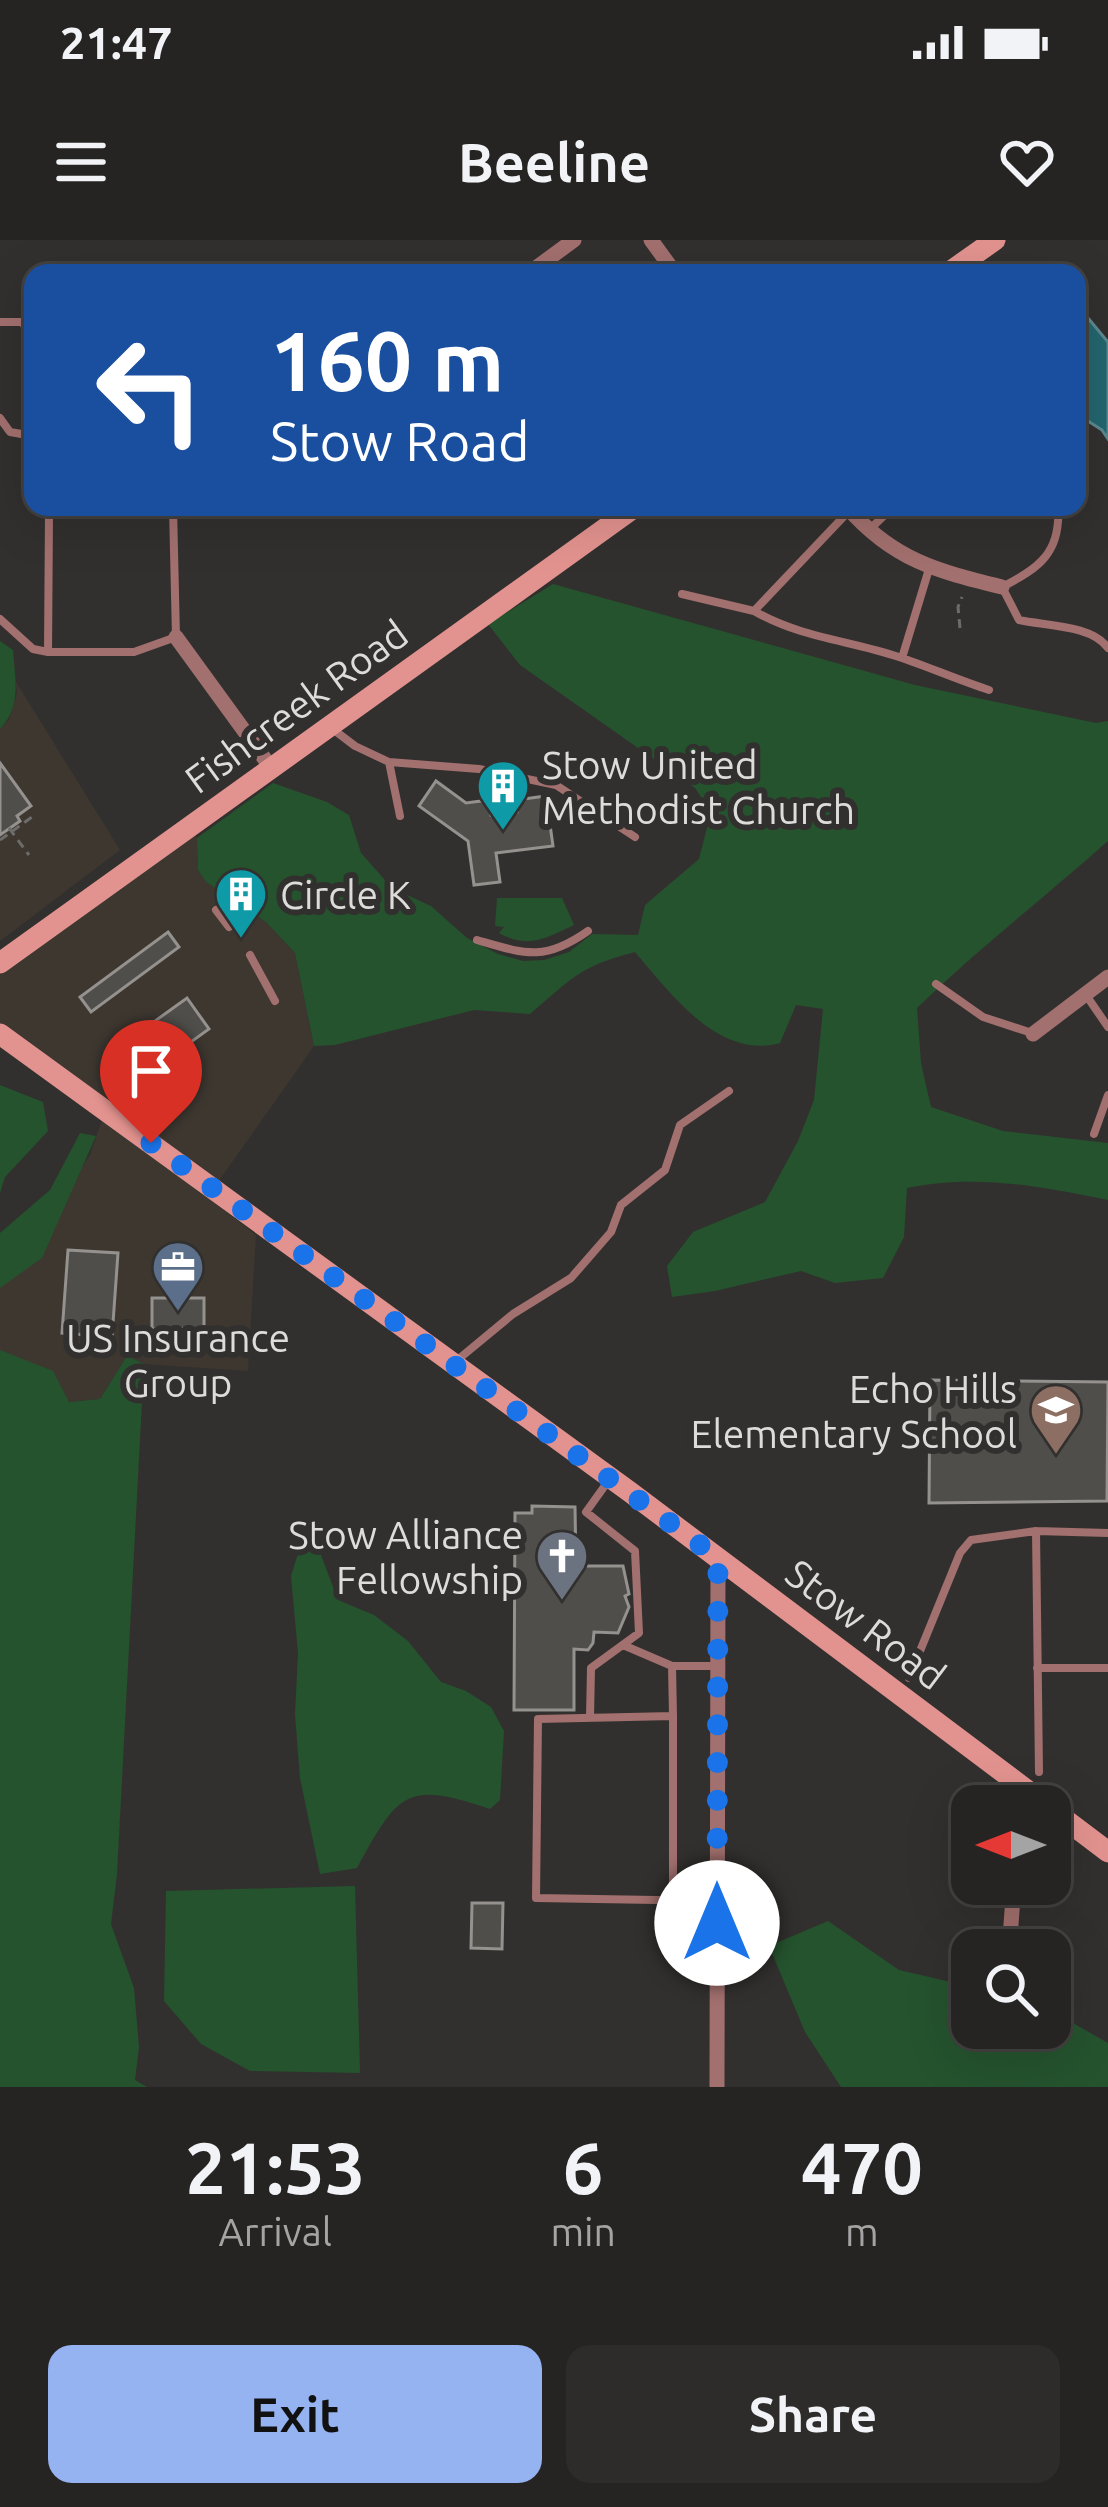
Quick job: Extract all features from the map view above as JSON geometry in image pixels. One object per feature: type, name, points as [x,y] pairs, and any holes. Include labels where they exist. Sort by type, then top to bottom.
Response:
[{"type":"street","points":[[541,264],[574,240]]},
{"type":"street","points":[[958,264],[981,244]]},
{"type":"street","name":"Fishcreek Road","points":[[0,964],[622,516]]},
{"type":"street","points":[[855,516],[891,548],[929,568],[1002,587]]},
{"type":"street","points":[[176,637],[272,769]]},
{"type":"street","points":[[1033,1034],[1108,977]]},
{"type":"street","name":"Stow Road","points":[[0,1034],[611,1478],[1015,1785]]},
{"type":"street","points":[[717,2087],[718,1558]]},
{"type":"street","name":"Stow Road","points":[[1071,1826],[1108,1852]]},
{"type":"lane","points":[[0,418],[10,432],[24,434]]},
{"type":"lane","points":[[48,652],[49,516]]},
{"type":"lane","points":[[0,619],[33,649],[48,652],[134,652],[176,637],[173,516]]},
{"type":"lane","points":[[754,611],[842,516]]},
{"type":"lane","points":[[869,530],[883,516]]},
{"type":"lane","points":[[1057,516],[1054,541],[1039,568],[1002,587],[1019,620],[1086,632],[1100,637],[1108,648]]},
{"type":"lane","points":[[902,658],[929,568]]},
{"type":"lane","points":[[682,594],[754,611],[785,629],[902,658],[988,689]]},
{"type":"lane","points":[[328,726],[388,762],[478,769],[556,785],[635,837]]},
{"type":"lane","points":[[388,762],[400,816]]},
{"type":"lane","points":[[391,778],[404,763]]},
{"type":"lane","points":[[216,910],[229,928]]},
{"type":"lane","points":[[477,940],[506,950],[540,953],[567,946],[588,931]]},
{"type":"lane","points":[[250,956],[275,1001]]},
{"type":"lane","points":[[936,984],[983,1017],[1033,1034]]},
{"type":"lane","points":[[1085,993],[1108,1027]]},
{"type":"lane","points":[[454,1363],[513,1314],[572,1278],[611,1232],[621,1205],[665,1170],[680,1125],[729,1091]]},
{"type":"lane","points":[[1094,1134],[1108,1096]]},
{"type":"lane","points":[[590,1718],[591,1668],[639,1633],[635,1551],[586,1512],[611,1478]]},
{"type":"lane","points":[[909,1678],[960,1553],[971,1540],[1036,1531],[1108,1533]]},
{"type":"lane","points":[[1036,1531],[1039,1772]]},
{"type":"lane","points":[[623,1645],[672,1666],[717,1666]]},
{"type":"lane","points":[[672,1666],[673,1898]]},
{"type":"lane","points":[[1036,1668],[1108,1668]]},
{"type":"lane","points":[[673,1716],[538,1719],[536,1898],[717,1901]]},
{"type":"path","points":[[960,628],[962,597]]},
{"type":"path","points":[[0,840],[36,814]]},
{"type":"path","points":[[11,830],[28,855]]},
{"type":"shaded area","points":[[16,682],[120,850],[0,941],[0,729],[9,719]]},
{"type":"shaded area","points":[[191,831],[197,838],[198,870],[206,882],[266,922],[295,953],[314,1046],[218,1182],[0,1028],[0,970]]},
{"type":"shaded area","points":[[103,1117],[256,1235],[248,1371],[144,1364],[127,1356],[100,1399],[68,1402],[0,1350],[0,1288],[90,1155]]},
{"type":"green space","points":[[553,584],[915,685],[1096,723],[1108,721],[1108,841],[917,1008],[921,1063],[931,1107],[1003,1131],[1108,1143],[1108,1200],[983,1182],[907,1188],[904,1237],[883,1278],[835,1283],[801,1271],[672,1297],[667,1266],[693,1232],[765,1202],[798,1141],[814,1100],[823,1009],[796,1005],[780,1043],[737,1042],[698,1020],[635,952],[588,969],[530,1014],[474,1010],[335,1045],[314,1046],[295,953],[266,922],[206,882],[198,870],[197,838],[273,783],[349,815],[361,853],[392,888],[431,906],[467,938],[523,961],[569,952],[592,934],[638,935],[645,905],[699,859],[711,812],[695,788],[520,665],[488,624]]},
{"type":"green space","points":[[0,641],[13,650],[16,682],[12,711],[0,729]]},
{"type":"green space","points":[[497,898],[562,898],[574,925],[538,940],[510,938],[499,933],[504,927],[495,926]]},
{"type":"green space","points":[[0,1085],[43,1102],[48,1131],[5,1177],[0,1193]]},
{"type":"green space","points":[[80,1133],[96,1136],[42,1258],[0,1288],[0,1233],[50,1190]]},
{"type":"green space","points":[[0,1350],[53,1371],[69,1402],[100,1399],[127,1356],[144,1364],[111,1924],[134,1988],[139,2047],[135,2080],[147,2087],[0,2087]]},
{"type":"green space","points":[[301,1544],[321,1555],[338,1600],[374,1615],[408,1641],[441,1682],[491,1707],[504,1731],[500,1800],[490,1809],[440,1795],[407,1800],[383,1823],[357,1868],[320,1874],[300,1778],[295,1714],[298,1653],[291,1576]]},
{"type":"green space","points":[[355,1886],[360,2073],[250,2071],[201,2044],[164,2001],[166,1891]]},
{"type":"green space","points":[[828,1921],[899,1970],[951,1982],[951,2049],[1071,2049],[1071,2022],[1108,2043],[1108,2087],[841,2087],[805,2032],[769,1946]]},
{"type":"water","points":[[1086,317],[1108,342],[1108,439],[1086,420]]},
{"type":"building","points":[[0,763],[31,806],[0,835]]},
{"type":"building","name":"Stow United Methodist Church","points":[[436,781],[466,803],[489,800],[491,815],[517,812],[516,800],[546,796],[553,846],[496,853],[500,882],[474,885],[468,841],[419,806]]},
{"type":"building","points":[[168,932],[179,947],[91,1012],[80,997]]},
{"type":"building","points":[[187,998],[209,1029],[159,1065],[137,1034]]},
{"type":"building","points":[[68,1250],[118,1253],[112,1337],[62,1333]]},
{"type":"building","name":"US Insurance Group","points":[[152,1298],[204,1298],[204,1328],[152,1329]]},
{"type":"building","points":[[930,1380],[1108,1382],[1107,1501],[929,1503]]},
{"type":"building","points":[[532,1506],[575,1507],[576,1566],[623,1566],[629,1594],[618,1633],[594,1632],[588,1650],[574,1649],[574,1710],[514,1710],[515,1513],[532,1513]]},
{"type":"building","points":[[472,1903],[503,1903],[502,1949],[471,1948]]},
{"type":"place","name":"Stow United Methodist Church","points":[[503,832]]},
{"type":"place","name":"Circle K","points":[[241,940]]},
{"type":"place","name":"US Insurance Group","points":[[178,1313]]},
{"type":"place","name":"Echo Hills Elementary School","points":[[1056,1456]]},
{"type":"place","name":"Stow Alliance Fellowship","points":[[562,1602]]},
{"type":"route","points":[[151,1143],[718,1558],[717,1923]]}]
